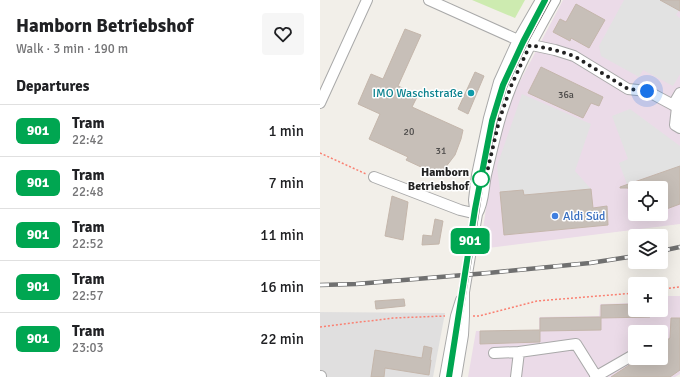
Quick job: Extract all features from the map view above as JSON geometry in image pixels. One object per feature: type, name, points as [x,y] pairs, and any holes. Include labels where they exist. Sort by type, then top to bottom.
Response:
[{"type":"street","points":[[320,103],[367,0]]},
{"type":"street","points":[[429,0],[524,42],[574,56],[628,89],[647,91],[677,107],[675,125],[680,128]]},
{"type":"street","points":[[524,42],[541,0]]},
{"type":"street","points":[[445,377],[460,316],[477,214],[474,200],[477,175],[488,118],[499,82],[524,42],[555,0]]},
{"type":"street","points":[[673,105],[680,93]]},
{"type":"street","points":[[374,177],[460,210],[477,214]]},
{"type":"street","points":[[456,377],[463,335],[460,316]]},
{"type":"street","points":[[494,353],[519,352],[576,344],[595,377],[628,358]]},
{"type":"street","points":[[516,377],[519,352]]},
{"type":"path","points":[[320,153],[374,177]]},
{"type":"path","points":[[668,288],[680,286]]},
{"type":"path","points":[[320,327],[393,318],[479,316],[537,301],[628,294]]},
{"type":"shaded area","points":[[563,0],[680,0],[680,224],[628,229],[628,230],[480,249],[499,121]]},
{"type":"shaded area","points":[[624,0],[660,0],[679,10],[676,15],[680,18],[680,74],[673,86],[643,70],[639,77],[601,56],[599,46]]},
{"type":"shaded area","points":[[522,94],[591,124],[575,171],[591,189],[524,195],[523,190],[500,192],[497,166]]},
{"type":"shaded area","points":[[630,109],[680,146],[680,166],[636,181],[628,181],[627,184],[619,163],[628,159],[612,116]]},
{"type":"shaded area","points":[[668,296],[680,296],[680,374],[675,377],[468,377],[476,331],[539,330],[539,317],[599,316],[600,304],[628,303],[628,317],[668,317]]},
{"type":"shaded area","points":[[320,312],[445,313],[433,377],[320,377]]},
{"type":"green space","points":[[472,0],[525,0],[515,18]]},
{"type":"building","points":[[660,0],[680,0],[680,11]]},
{"type":"building","points":[[576,4],[605,20],[589,48],[571,38],[570,41],[553,32],[560,19],[566,22]]},
{"type":"building","points":[[405,29],[421,35],[398,86],[418,95],[412,107],[463,130],[455,155],[438,175],[406,160],[408,157],[369,139],[380,114],[358,104],[371,74],[383,79]]},
{"type":"building","points":[[541,67],[603,97],[599,106],[591,103],[583,118],[528,93]]},
{"type":"building","name":"IMO Waschstraße","points":[[475,72],[484,76],[468,114],[458,109]]},
{"type":"building","points":[[680,166],[680,204],[668,208],[668,181],[637,181]]},
{"type":"building","points":[[628,184],[628,188],[620,187]]},
{"type":"building","name":"Aldi Süd","points":[[591,189],[593,208],[607,206],[608,225],[504,235],[500,192],[523,190],[524,195]]},
{"type":"building","points":[[392,196],[408,202],[403,240],[385,236]]},
{"type":"building","points":[[435,219],[443,221],[439,244],[422,245],[423,235],[432,236]]},
{"type":"building","points":[[404,299],[405,306],[376,309],[375,301]]},
{"type":"building","points":[[628,304],[628,317],[650,317],[601,318],[601,330],[540,331],[540,342],[480,344],[480,331],[540,330],[540,318],[601,317],[601,305]]},
{"type":"building","points":[[671,318],[680,318],[680,370],[670,377],[611,377],[629,365],[668,365],[668,339],[670,338]]},
{"type":"building","points":[[424,346],[432,348],[429,375],[385,368],[384,377],[371,377],[375,350],[422,358]]},
{"type":"tram line","name":"901","points":[[449,377],[475,209],[492,121],[503,85],[545,0]]},
{"type":"tram line","points":[[452,377],[484,179],[500,109],[507,87],[527,44],[551,0]]},
{"type":"railway","points":[[668,250],[680,247]]},
{"type":"railway","points":[[320,285],[356,284],[488,273],[590,263],[628,257]]},
{"type":"place","name":"IMO Waschstraße","points":[[471,93]]},
{"type":"place","name":"Hamborn Betriebshof","points":[[481,179]]},
{"type":"place","name":"Aldi Süd","points":[[555,216]]},
{"type":"route","points":[[481,179],[486,177],[499,121],[511,86],[530,45],[555,50],[574,56],[628,89],[647,91]]}]
